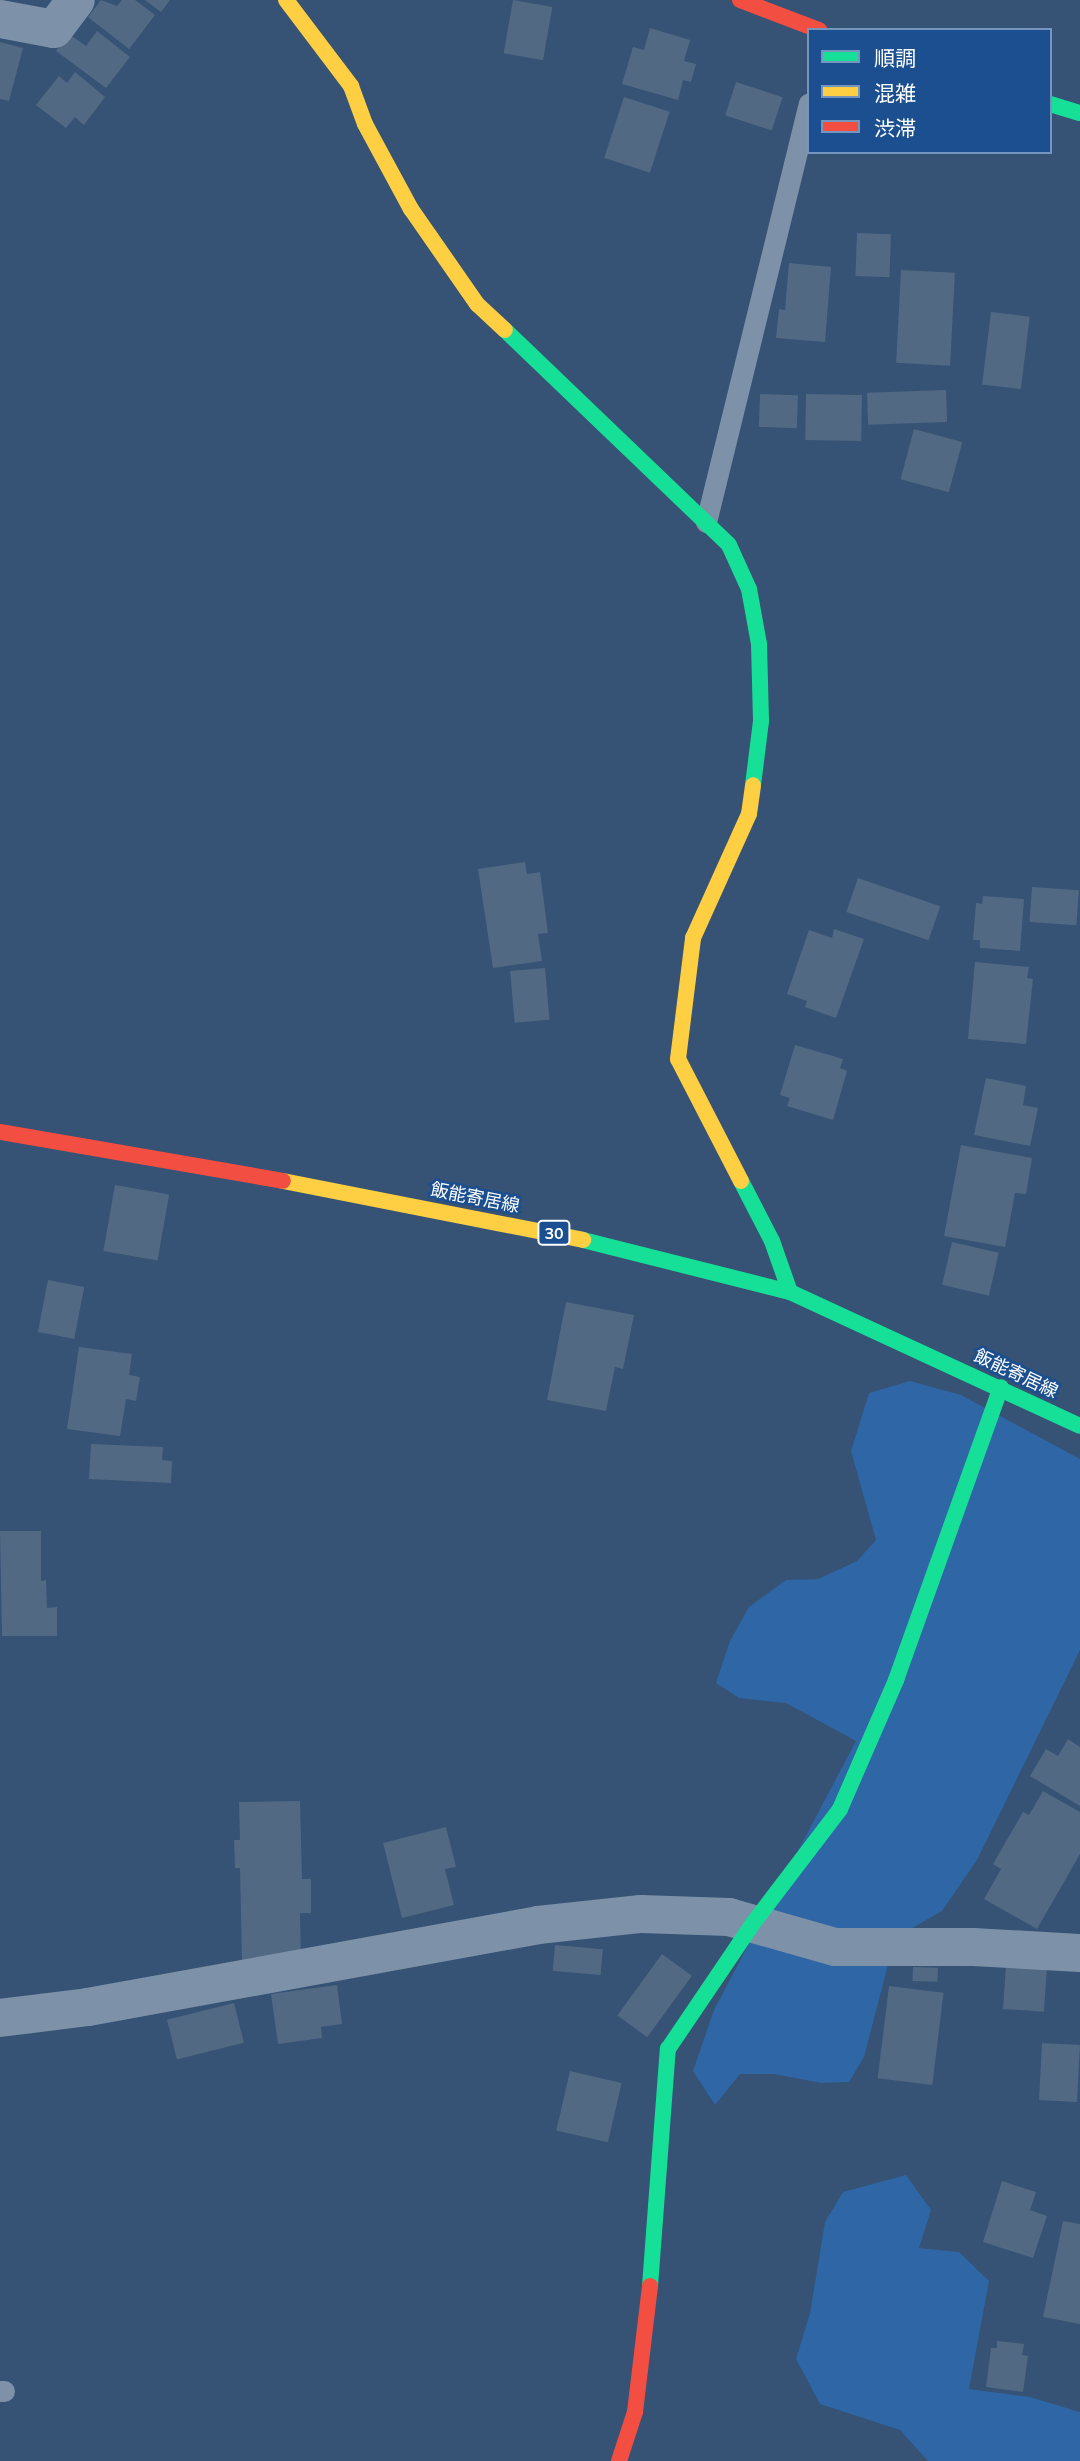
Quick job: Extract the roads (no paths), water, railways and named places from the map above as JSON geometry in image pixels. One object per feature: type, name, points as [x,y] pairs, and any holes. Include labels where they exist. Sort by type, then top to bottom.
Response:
[{"type":"street","points":[[0,19],[54,29],[76,0]]},
{"type":"street","points":[[286,0],[351,86],[365,124],[411,209],[477,304],[729,545],[749,589],[759,644],[761,721],[749,814],[693,938],[678,1059],[718,1144],[772,1241],[790,1292]]},
{"type":"street","points":[[740,0],[813,28]]},
{"type":"street","points":[[1052,105],[1080,113]]},
{"type":"street","name":"飯能寄居線","points":[[0,1132],[263,1177],[611,1245],[790,1292],[1002,1387],[1080,1426]]},
{"type":"street","points":[[619,2461],[635,2412],[647,2322],[668,2049],[754,1922],[840,1809],[895,1680],[1002,1387]]},
{"type":"street","points":[[0,2018],[538,1925],[641,1914],[754,1922],[835,1947],[1080,1953]]},
{"type":"lane","points":[[706,522],[807,112]]}]
